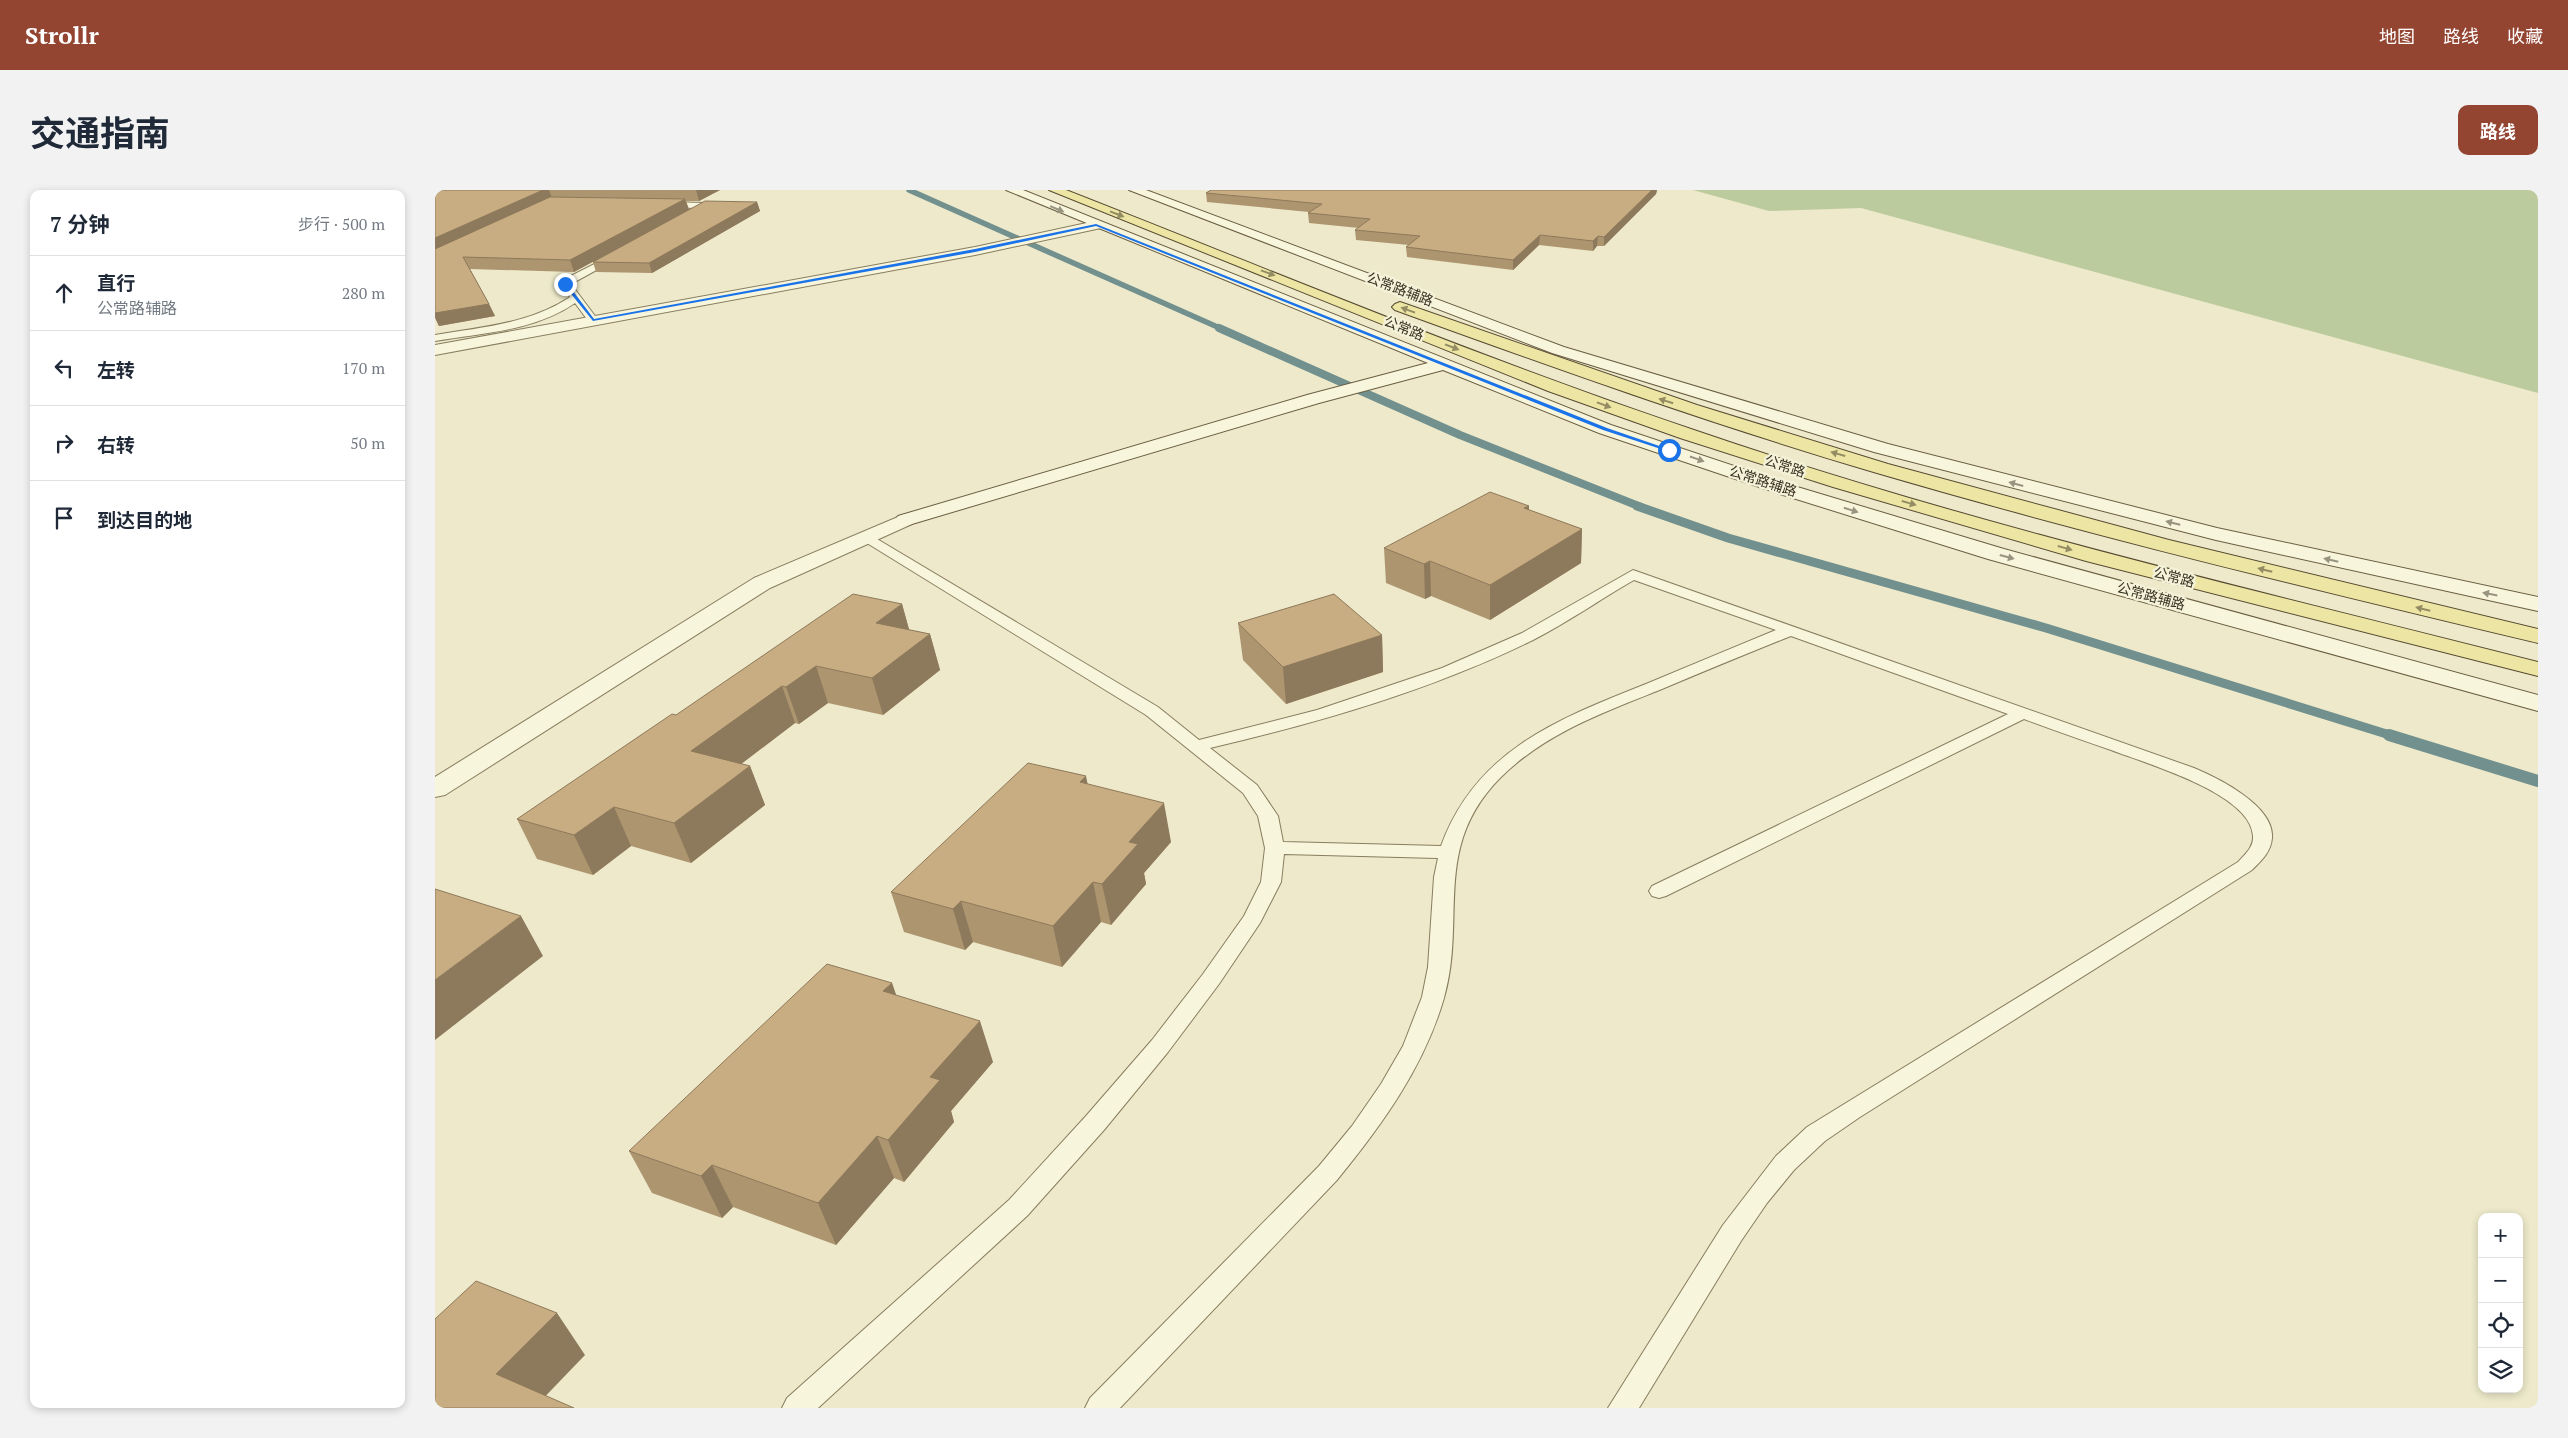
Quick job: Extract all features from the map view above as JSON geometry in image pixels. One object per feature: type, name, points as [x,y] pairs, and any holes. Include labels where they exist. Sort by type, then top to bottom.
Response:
[{"type":"main road","name":"公常路辅路","points":[[1012,190],[1605,429],[1996,554],[2538,703]]},
{"type":"main road","name":"公常路","points":[[1055,190],[1563,390],[1686,434],[1840,483],[2209,586],[2538,669]]},
{"type":"main road","points":[[1092,190],[1153,213]]},
{"type":"main road","name":"公常路辅路","points":[[1135,190],[1558,350],[1881,448],[2226,536],[2538,604]]},
{"type":"main road","points":[[435,350],[989,248],[1096,225]]},
{"type":"main road","points":[[1326,296],[1370,333]]},
{"type":"main road","name":"公常路","points":[[1389,303],[1615,384],[1790,441],[2009,504],[2275,573],[2538,636]]},
{"type":"main road","points":[[1470,332],[1558,350]]},
{"type":"main road","points":[[435,789],[763,583],[905,520],[1306,396],[1376,371],[1427,357]]},
{"type":"main road","points":[[1306,396],[1392,378],[1445,364]]},
{"type":"lane","points":[[649,205],[707,206],[690,216]]},
{"type":"lane","points":[[593,320],[565,284],[623,252]]},
{"type":"lane","points":[[435,338],[538,317],[562,308],[576,298]]},
{"type":"lane","points":[[797,1408],[1018,1208],[1095,1123],[1171,1032],[1211,979],[1253,918],[1271,882],[1275,848],[1268,816],[1250,789],[1152,711],[867,537]]},
{"type":"lane","points":[[1196,746],[1323,714],[1435,677],[1529,635],[1633,574],[2188,772],[2227,790],[2253,814],[2260,827],[2261,849],[2255,858],[2245,866],[1851,1110],[1816,1134],[1785,1163],[1753,1203],[1623,1408]]},
{"type":"lane","points":[[1100,1408],[1328,1173],[1362,1133],[1389,1095],[1417,1041],[1433,996],[1439,967],[1444,876],[1449,852],[1466,810],[1494,774],[1531,743],[1575,718],[1791,630]]},
{"type":"lane","points":[[1659,892],[2023,713]]},
{"type":"lane","points":[[1275,848],[1449,852]]},
{"type":"green space","points":[[1693,190],[2538,190],[2538,393],[1861,208],[1769,211]]},
{"type":"building","points":[[435,190],[543,190],[435,238]]},
{"type":"building","points":[[1211,190],[1652,190],[1604,237],[1598,236],[1593,241],[1540,235],[1513,260],[1406,247],[1420,236],[1355,230],[1370,219],[1308,213],[1322,204],[1206,193]]},
{"type":"building","points":[[550,197],[685,199],[570,260],[463,257],[489,304],[435,313],[435,249]]},
{"type":"building","points":[[705,201],[757,202],[649,263],[593,262]]},
{"type":"building","points":[[1490,492],[1529,506],[1524,508],[1582,529],[1490,585],[1430,561],[1424,564],[1384,548]]},
{"type":"building","points":[[853,594],[902,604],[876,623],[930,634],[872,678],[816,666],[786,687],[782,686],[691,751],[750,766],[674,823],[614,807],[574,835],[517,819],[672,714],[676,715]]},
{"type":"building","points":[[1334,594],[1382,635],[1283,667],[1238,623]]},
{"type":"building","points":[[1028,763],[1086,776],[1080,782],[1164,803],[1129,842],[1138,844],[1102,884],[1093,882],[1053,926],[961,901],[953,909],[891,892]]},
{"type":"building","points":[[435,889],[521,916],[435,980]]},
{"type":"building","points":[[827,964],[892,983],[883,991],[980,1021],[930,1077],[940,1080],[888,1140],[877,1136],[818,1203],[712,1165],[701,1176],[629,1151]]},
{"type":"building","points":[[476,1281],[557,1313],[496,1374],[574,1408],[435,1408],[435,1319]]},
{"type":"waterway","points":[[909,190],[1222,329]]},
{"type":"waterway","points":[[1219,328],[1460,435],[1641,507]]},
{"type":"waterway","points":[[1637,506],[1728,538],[2046,628],[2393,736]]},
{"type":"waterway","points":[[2389,735],[2538,781]]},
{"type":"route","points":[[565,284],[593,320],[975,251],[1096,225],[1285,302],[1370,333],[1605,429],[1669,450]]}]
